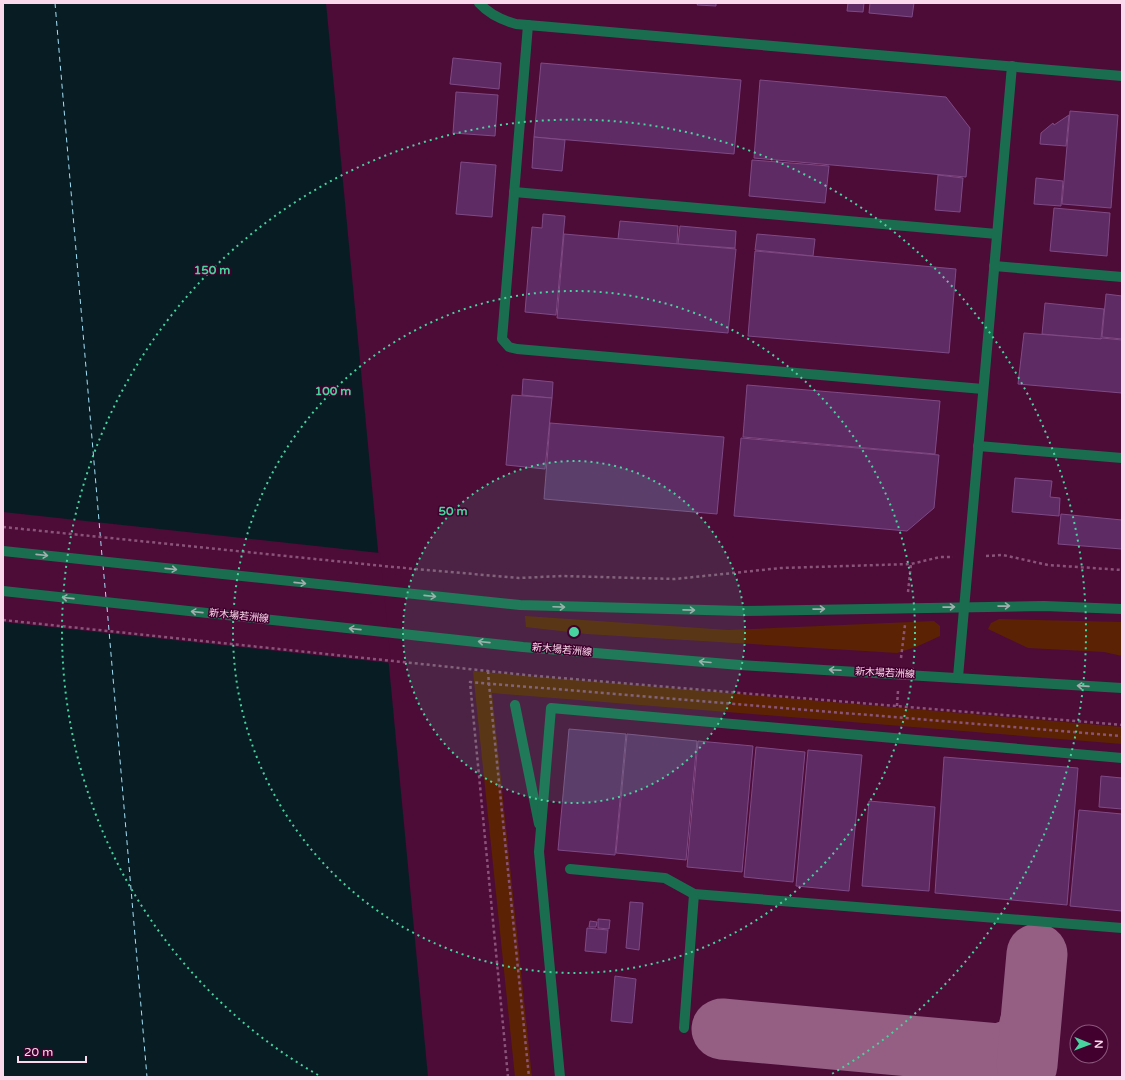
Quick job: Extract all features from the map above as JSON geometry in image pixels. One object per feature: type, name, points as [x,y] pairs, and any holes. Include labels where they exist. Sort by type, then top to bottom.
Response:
[{"type":"street","points":[[479,3],[487,11],[504,21],[516,24],[1122,76]]},
{"type":"street","points":[[528,25],[502,338],[509,347],[517,349],[983,389]]},
{"type":"street","points":[[958,677],[1012,66]]},
{"type":"street","points":[[514,192],[997,234]]},
{"type":"street","points":[[994,266],[1122,277]]},
{"type":"street","points":[[978,446],[1122,458]]},
{"type":"street","points":[[3,551],[520,605],[742,611],[1044,606],[1122,609]]},
{"type":"street","name":"新木場若洲線","points":[[3,591],[523,647],[740,665],[1122,688]]},
{"type":"street","points":[[515,705],[541,836]]},
{"type":"street","points":[[560,1077],[539,852],[551,708],[1122,758]]},
{"type":"street","points":[[570,870],[665,878],[694,894],[1122,928]]},
{"type":"street","points":[[684,1028],[694,894]]},
{"type":"path","points":[[3,527],[393,567],[519,578],[562,576],[674,579],[781,568],[911,564],[940,557]]},
{"type":"path","points":[[1003,555],[1048,566],[1122,570]]},
{"type":"path","points":[[896,706],[911,564]]},
{"type":"path","points":[[3,620],[488,671],[1122,725]]},
{"type":"path","points":[[488,671],[529,1077]]},
{"type":"path","points":[[508,1077],[470,682],[1122,736]]},
{"type":"shaded area","points":[[525,616],[728,630],[934,621],[940,626],[940,636],[916,647],[897,653],[587,634],[526,627]]},
{"type":"shaded area","points":[[999,619],[1122,622],[1122,656],[1104,652],[1028,648],[988,629],[991,623]]},
{"type":"shaded area","points":[[473,671],[1122,727],[1122,744],[492,693],[532,1077],[515,1077]]},
{"type":"water","points":[[3,3],[326,3],[428,1077],[3,1077]]},
{"type":"pier","points":[[3,512],[380,553],[391,663],[3,622]]},
{"type":"building","points":[[698,3],[716,3],[716,6],[697,5]]},
{"type":"building","points":[[848,3],[864,3],[863,12],[847,11]]},
{"type":"building","points":[[870,3],[914,3],[912,17],[869,13]]},
{"type":"building","points":[[453,58],[501,63],[499,89],[450,84]]},
{"type":"building","points":[[541,63],[741,80],[734,154],[534,137]]},
{"type":"building","points":[[760,80],[946,97],[970,128],[966,177],[754,158]]},
{"type":"building","points":[[456,92],[498,95],[495,136],[453,133]]},
{"type":"building","points":[[1070,111],[1118,115],[1111,208],[1062,204]]},
{"type":"building","points":[[1069,115],[1066,146],[1040,144],[1041,133],[1053,123],[1054,125]]},
{"type":"building","points":[[534,137],[565,140],[562,171],[532,168]]},
{"type":"building","points":[[752,160],[829,166],[825,203],[749,196]]},
{"type":"building","points":[[461,162],[496,165],[492,217],[456,214]]},
{"type":"building","points":[[938,175],[963,178],[960,212],[935,210]]},
{"type":"building","points":[[1036,178],[1063,181],[1061,206],[1034,204]]},
{"type":"building","points":[[1054,208],[1110,213],[1107,256],[1050,251]]},
{"type":"building","points":[[543,214],[565,216],[556,315],[525,312],[532,227],[542,228]]},
{"type":"building","points":[[620,221],[678,226],[677,244],[618,239]]},
{"type":"building","points":[[680,226],[736,231],[735,248],[678,244]]},
{"type":"building","points":[[564,234],[736,249],[728,333],[557,318]]},
{"type":"building","points":[[757,234],[815,239],[813,256],[755,250]]},
{"type":"building","points":[[755,251],[956,269],[949,353],[748,336]]},
{"type":"building","points":[[1106,294],[1122,296],[1122,339],[1102,337]]},
{"type":"building","points":[[1045,303],[1104,309],[1101,339],[1042,334]]},
{"type":"building","points":[[1024,333],[1122,340],[1122,393],[1018,384]]},
{"type":"building","points":[[523,379],[553,382],[552,398],[522,395]]},
{"type":"building","points":[[747,385],[940,401],[935,454],[743,437]]},
{"type":"building","points":[[512,395],[552,398],[545,469],[506,465]]},
{"type":"building","points":[[550,423],[724,437],[717,514],[544,499]]},
{"type":"building","points":[[741,438],[939,455],[934,508],[907,531],[734,516]]},
{"type":"building","points":[[1015,478],[1052,481],[1050,497],[1060,498],[1059,516],[1012,512]]},
{"type":"building","points":[[1061,514],[1122,520],[1122,549],[1058,544]]},
{"type":"building","points":[[569,729],[626,734],[615,855],[558,850]]},
{"type":"building","points":[[627,734],[697,741],[686,860],[616,853]]},
{"type":"building","points":[[698,741],[753,746],[742,872],[687,867]]},
{"type":"building","points":[[756,747],[805,752],[793,882],[744,877]]},
{"type":"building","points":[[808,750],[862,755],[849,891],[796,886]]},
{"type":"building","points":[[944,757],[1078,768],[1067,905],[935,893]]},
{"type":"building","points":[[1101,776],[1122,778],[1122,809],[1099,807]]},
{"type":"building","points":[[869,801],[935,807],[929,891],[862,886]]},
{"type":"building","points":[[1079,810],[1122,814],[1122,911],[1070,906]]},
{"type":"building","points":[[630,902],[643,903],[639,950],[626,948]]},
{"type":"building","points":[[598,919],[610,920],[609,929],[598,928]]},
{"type":"building","points":[[590,921],[597,922],[596,927],[589,927]]},
{"type":"building","points":[[587,928],[608,930],[606,953],[585,951]]},
{"type":"building","points":[[615,976],[636,979],[632,1023],[611,1021]]},
{"type":"ferry route","points":[[55,3],[102,556]]},
{"type":"ferry route","points":[[103,565],[106,598]]},
{"type":"ferry route","points":[[107,607],[147,1077]]},
{"type":"taxiway","points":[[1027,1065],[1037,954]]},
{"type":"taxiway","points":[[722,1029],[998,1054],[1016,1048],[1020,1045],[1026,1036],[1030,1024]]}]
